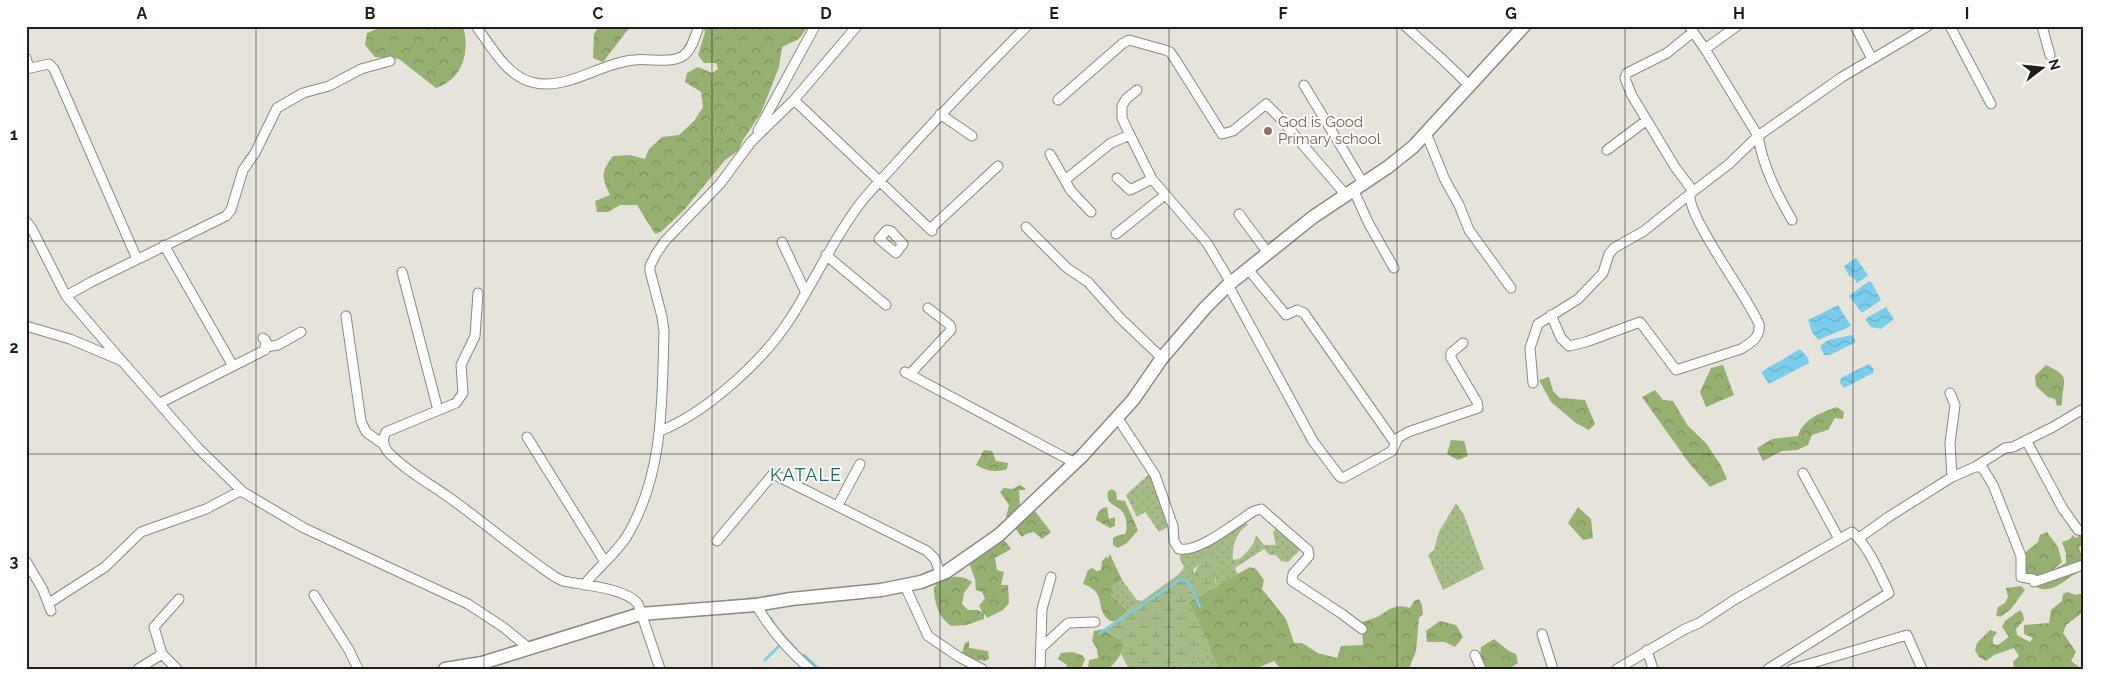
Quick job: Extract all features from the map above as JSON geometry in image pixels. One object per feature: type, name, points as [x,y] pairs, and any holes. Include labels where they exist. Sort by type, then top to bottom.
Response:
[{"type":"street","points":[[476,26],[513,73],[530,82],[549,85],[624,61],[674,59],[681,57],[686,54],[692,45],[699,26]]},
{"type":"street","points":[[584,585],[626,537],[644,500],[656,457],[660,431],[664,331],[651,278],[650,266],[665,242],[720,184],[751,142],[815,26]]},
{"type":"street","points":[[751,142],[794,100],[857,26]]},
{"type":"street","points":[[660,431],[674,426],[701,409],[747,370],[778,337],[791,318],[826,255],[859,205],[940,114],[1027,26]]},
{"type":"street","points":[[1405,26],[1470,86]]},
{"type":"street","points":[[1705,49],[1737,26]]},
{"type":"street","points":[[1855,26],[1872,59]]},
{"type":"street","points":[[1533,383],[1530,348],[1538,324],[1578,299],[1603,273],[1609,254],[1614,248],[1644,232],[1728,164],[1758,136],[1872,59],[1928,26]]},
{"type":"street","points":[[1950,26],[1991,104]]},
{"type":"street","points":[[2042,26],[2050,55]]},
{"type":"street","points":[[445,669],[496,664],[530,649],[640,614],[756,606],[791,599],[905,586],[946,572],[999,535],[1075,463],[1133,400],[1162,358],[1205,308],[1230,284],[1247,268],[1354,189],[1388,167],[1426,133],[1523,27]]},
{"type":"street","points":[[1551,315],[1561,338],[1569,346],[1586,342],[1640,322],[1676,370],[1741,349],[1751,343],[1758,335],[1759,324],[1704,232],[1692,205],[1692,192],[1675,167],[1627,84],[1626,78],[1628,73],[1667,53],[1691,29],[1758,136],[1760,152],[1771,179],[1792,220]]},
{"type":"street","points":[[1058,100],[1129,40],[1166,50],[1170,52],[1222,134],[1233,131],[1266,104],[1354,189]]},
{"type":"street","points":[[26,58],[28,69],[48,64],[54,69],[137,259]]},
{"type":"street","points":[[66,296],[164,245],[226,216],[231,210],[242,170],[255,153],[276,108],[303,94],[329,86],[361,70],[390,61]]},
{"type":"street","points":[[1304,84],[1369,224],[1394,268]]},
{"type":"street","points":[[1137,90],[1126,99],[1122,106],[1122,118],[1152,179],[1208,243],[1313,441],[1340,476],[1346,477],[1392,451],[1398,438],[1408,432],[1478,408],[1477,402],[1451,358],[1451,353],[1463,343]]},
{"type":"street","points":[[794,100],[931,230],[998,166]]},
{"type":"street","points":[[940,114],[972,136]]},
{"type":"street","points":[[1607,150],[1648,120]]},
{"type":"street","points":[[1426,133],[1445,180],[1459,205],[1468,230],[1511,288]]},
{"type":"street","points":[[1065,180],[1111,143],[1130,135]]},
{"type":"street","points":[[1050,154],[1072,190],[1091,212]]},
{"type":"street","points":[[1117,178],[1130,190],[1152,179]]},
{"type":"street","points":[[1116,234],[1165,196]]},
{"type":"street","points":[[1239,214],[1268,253]]},
{"type":"street","points":[[26,220],[66,296],[198,448],[243,492],[304,528],[468,604],[503,627],[530,649]]},
{"type":"street","points":[[1026,227],[1067,268],[1088,282],[1120,318],[1162,358]]},
{"type":"street","points":[[782,242],[806,291]]},
{"type":"street","points":[[164,245],[233,366]]},
{"type":"street","points":[[826,255],[886,305]]},
{"type":"street","points":[[1247,268],[1286,315],[1297,310],[1304,313],[1395,443]]},
{"type":"street","points":[[402,272],[438,410]]},
{"type":"street","points":[[478,293],[475,336],[461,365],[463,394],[456,403],[386,432],[382,437],[387,451],[409,471],[462,507],[542,568],[563,581],[634,598],[638,604],[660,669]]},
{"type":"street","points":[[928,308],[950,325],[951,330],[907,373],[1075,463]]},
{"type":"street","points":[[346,316],[361,421],[366,432],[384,444]]},
{"type":"street","points":[[26,326],[70,339],[122,362]]},
{"type":"street","points":[[160,403],[257,355],[265,350],[264,343],[278,345],[302,332]]},
{"type":"street","points":[[1950,393],[1955,405],[1950,443],[1952,477]]},
{"type":"street","points":[[1859,538],[1952,477],[2005,448],[2013,447],[2066,421],[2083,409]]},
{"type":"street","points":[[1117,417],[1155,475],[1173,526],[1174,541],[1179,549],[1193,548],[1254,510],[1261,509],[1308,550],[1309,556],[1293,574],[1292,581],[1362,629]]},
{"type":"street","points":[[527,437],[604,562]]},
{"type":"street","points":[[2026,440],[2063,509],[2078,530],[2083,531]]},
{"type":"street","points":[[838,505],[860,464]]},
{"type":"street","points":[[1975,466],[1982,466],[1993,485],[2021,556],[2021,577],[2033,578],[2034,582],[2083,565]]},
{"type":"street","points":[[1803,473],[1838,539]]},
{"type":"street","points":[[717,541],[773,474],[927,551],[935,559],[940,573]]},
{"type":"street","points":[[26,561],[44,590],[50,607],[105,566],[141,532],[206,509],[238,492],[243,492]]},
{"type":"street","points":[[1618,669],[1647,650],[1699,623],[1734,600],[1852,532],[1859,538],[1889,593],[1768,669]]},
{"type":"street","points":[[1040,669],[1042,609],[1051,577]]},
{"type":"street","points":[[905,586],[928,636],[959,657],[982,669]]},
{"type":"street","points":[[314,595],[349,650],[358,669]]},
{"type":"street","points":[[177,669],[162,654],[154,627],[179,599]]},
{"type":"street","points":[[756,606],[765,622],[810,669]]},
{"type":"street","points":[[1041,648],[1068,623],[1095,622]]},
{"type":"street","points":[[1542,634],[1553,669]]},
{"type":"street","points":[[1792,669],[1907,635],[1922,669]]},
{"type":"street","points":[[1647,650],[1653,669]]},
{"type":"street","points":[[138,669],[162,654]]},
{"type":"street","points":[[1475,654],[1481,669]]},
{"type":"green space","points":[[384,26],[463,26],[466,45],[465,55],[458,71],[453,78],[436,88],[399,59],[375,57],[365,45],[367,33]]},
{"type":"green space","points":[[599,26],[645,26],[630,27],[603,62],[593,58],[594,34]]},
{"type":"green space","points":[[703,26],[808,26],[799,39],[782,47],[779,67],[761,113],[738,151],[725,160],[685,209],[662,231],[655,234],[637,205],[620,205],[608,212],[597,212],[595,201],[610,195],[605,183],[604,171],[613,156],[630,155],[645,159],[649,149],[662,137],[679,135],[694,121],[703,107],[701,92],[685,82],[687,73],[698,67],[712,73],[718,69],[716,63],[704,63],[698,55],[705,32]]},
{"type":"green space","points":[[1723,365],[1734,395],[1706,407],[1700,392],[1711,368]]},
{"type":"green space","points":[[2046,365],[2060,373],[2063,377],[2062,405],[2057,406],[2055,399],[2048,397],[2036,386],[2035,376]]},
{"type":"green space","points":[[1549,377],[1553,391],[1560,398],[1585,400],[1595,424],[1589,430],[1576,423],[1551,402],[1539,380]]},
{"type":"green space","points":[[1655,390],[1663,400],[1673,401],[1688,426],[1706,443],[1720,464],[1727,479],[1710,487],[1689,463],[1642,397]]},
{"type":"green space","points":[[1837,407],[1844,412],[1843,419],[1835,418],[1828,430],[1812,435],[1808,445],[1797,450],[1782,451],[1763,461],[1757,448],[1772,439],[1798,436],[1800,430],[1808,421],[1819,414]]},
{"type":"green space","points":[[1451,440],[1464,441],[1468,456],[1458,460],[1447,454]]},
{"type":"green space","points":[[984,450],[992,451],[996,461],[1008,463],[1007,469],[991,471],[976,465]]},
{"type":"green space","points":[[1151,472],[1171,525],[1159,532],[1145,512],[1137,517],[1126,495]]},
{"type":"green space","points":[[1020,485],[1025,490],[1019,490],[1020,506],[1010,517],[1006,517],[1009,505],[1000,492],[1004,488],[1012,489]]},
{"type":"green space","points":[[1112,489],[1116,492],[1117,500],[1125,501],[1138,530],[1127,543],[1118,548],[1113,545],[1113,538],[1125,534],[1126,522],[1125,515],[1108,499],[1108,491]]},
{"type":"green space","points":[[1456,503],[1464,515],[1484,569],[1443,590],[1428,555],[1434,550],[1439,532]]},
{"type":"green space","points":[[1107,507],[1109,519],[1115,517],[1115,526],[1110,528],[1096,520],[1100,510]]},
{"type":"green space","points":[[1578,507],[1591,519],[1593,538],[1583,540],[1568,523]]},
{"type":"green space","points":[[1029,511],[1035,511],[1051,532],[1042,539],[1034,532],[1022,537],[1015,528]]},
{"type":"green space","points":[[1244,520],[1248,525],[1238,535],[1233,550],[1233,560],[1239,559],[1252,546],[1256,535],[1264,545],[1276,545],[1273,533],[1277,525],[1304,546],[1288,562],[1281,561],[1276,555],[1270,555],[1264,549],[1235,568],[1238,575],[1217,587],[1215,565],[1207,556],[1193,570],[1201,595],[1196,598],[1183,569],[1184,566],[1180,560],[1180,553],[1206,547]]},
{"type":"green space","points":[[2047,532],[2058,547],[2062,562],[2053,570],[2066,563],[2066,553],[2062,542],[2070,539],[2073,535],[2075,538],[2083,534],[2083,545],[2079,547],[2083,561],[2083,571],[2056,586],[2045,589],[2038,588],[2035,581],[2023,570],[2021,556],[2038,542],[2040,535]]},
{"type":"green space","points":[[1002,537],[1011,549],[995,558],[997,570],[1004,572],[1001,585],[1008,585],[1009,603],[1003,610],[987,618],[984,613],[984,619],[966,625],[951,626],[940,614],[934,587],[947,578],[962,577],[967,579],[972,582],[964,593],[962,604],[968,610],[978,610],[983,613],[979,606],[985,598],[982,592],[976,590],[975,579],[969,563],[976,559],[981,550]]},
{"type":"green space","points":[[1110,554],[1122,580],[1114,585],[1111,595],[1128,611],[1115,621],[1110,621],[1105,616],[1096,592],[1083,584],[1088,570],[1092,568],[1097,571],[1101,570],[1102,561],[1107,556],[1107,559]]},
{"type":"green space","points":[[1204,555],[1218,566],[1215,581],[1217,587],[1201,595],[1196,589],[1193,580]]},
{"type":"green space","points":[[1250,567],[1256,569],[1264,580],[1262,589],[1286,619],[1294,643],[1302,643],[1318,653],[1337,658],[1341,646],[1363,645],[1362,622],[1396,607],[1410,608],[1414,601],[1419,599],[1423,614],[1419,618],[1416,651],[1409,669],[1281,669],[1274,661],[1255,669],[1219,669],[1189,602]]},
{"type":"green space","points":[[1183,569],[1196,598],[1189,602],[1211,649],[1179,669],[1129,669],[1121,654],[1122,642],[1104,629],[1179,574]]},
{"type":"green space","points":[[1122,580],[1137,600],[1143,601],[1128,611],[1111,595],[1114,585]]},
{"type":"green space","points":[[2021,586],[2025,590],[2010,610],[2000,617],[1996,615],[1998,607],[2005,603],[2008,597],[2006,588]]},
{"type":"green space","points":[[2067,592],[2076,595],[2083,593],[2083,612],[2066,625],[2063,633],[2076,652],[2071,661],[2082,669],[2014,669],[2013,662],[2019,656],[2014,648],[1994,655],[1986,661],[1979,657],[1975,650],[1977,643],[1990,630],[1997,632],[1993,638],[1993,644],[1998,645],[2009,637],[2002,627],[2005,621],[2020,610],[2024,620],[2016,629],[2017,635],[2030,642],[2033,638],[2024,634],[2024,625],[2049,623],[2051,610],[2062,601],[2063,594]]},
{"type":"green space","points":[[1440,621],[1456,625],[1463,637],[1455,647],[1445,642],[1427,642],[1426,631]]},
{"type":"green space","points":[[1104,629],[1123,642],[1122,650],[1117,660],[1108,669],[1088,669],[1089,660],[1098,658],[1097,649],[1092,641],[1094,631]]},
{"type":"green space","points":[[1494,639],[1516,654],[1518,663],[1509,669],[1484,669],[1480,660],[1481,647]]},
{"type":"green space","points":[[969,641],[969,648],[988,651],[989,659],[985,661],[966,658],[962,653],[965,643]]},
{"type":"green space","points":[[1211,649],[1219,669],[1179,669]]},
{"type":"green space","points":[[1072,652],[1082,655],[1085,659],[1081,669],[1066,669],[1067,665],[1058,659],[1061,653]]},
{"type":"water","points":[[1856,258],[1868,275],[1857,283],[1853,277],[1849,276],[1844,266]]},
{"type":"water","points":[[1869,281],[1881,300],[1862,313],[1849,296]]},
{"type":"water","points":[[1838,305],[1851,326],[1818,340],[1812,332],[1808,320]]},
{"type":"water","points":[[1886,307],[1894,319],[1881,329],[1871,327],[1865,319]]},
{"type":"water","points":[[1852,335],[1856,342],[1830,355],[1824,355],[1820,346],[1828,340]]},
{"type":"water","points":[[1800,349],[1808,358],[1809,363],[1769,384],[1761,372]]},
{"type":"water","points":[[1869,364],[1874,369],[1873,373],[1844,388],[1840,383],[1841,378]]},
{"type":"waterway","points":[[1100,633],[1181,579],[1189,583],[1200,607]]},
{"type":"waterway","points":[[746,599],[755,598]]},
{"type":"waterway","points":[[728,601],[738,600]]},
{"type":"waterway","points":[[771,618],[776,627],[796,649]]},
{"type":"waterway","points":[[765,660],[781,644]]},
{"type":"waterway","points":[[804,655],[819,669]]},
{"type":"place","name":"God is Good Primary school","points":[[1268,131]]},
{"type":"district","name":"KATALE","points":[[806,475]]}]
